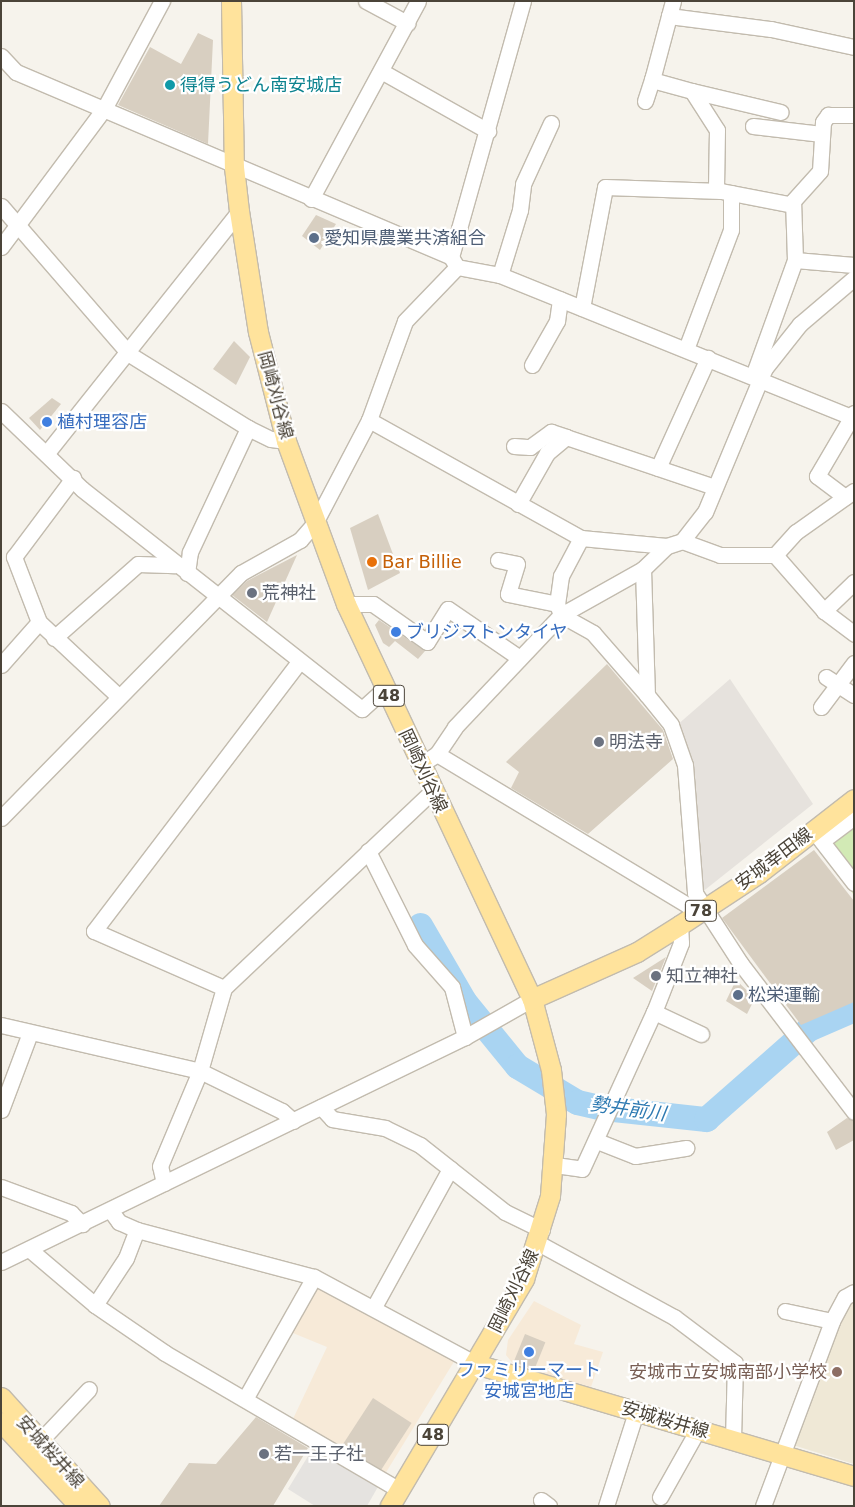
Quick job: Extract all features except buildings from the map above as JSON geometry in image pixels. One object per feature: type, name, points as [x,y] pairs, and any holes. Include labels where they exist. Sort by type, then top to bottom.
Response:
[{"type":"main road","name":"岡崎刈谷線","points":[[231,1],[234,166],[239,211],[258,332],[286,441],[346,604],[432,792],[532,999],[551,1070],[555,1165],[540,1236],[524,1279],[476,1364],[394,1498]]},
{"type":"main road","name":"安城幸田線","points":[[532,999],[637,952],[818,836],[854,798]]},
{"type":"main road","name":"安城桜井線","points":[[476,1364],[854,1476]]},
{"type":"main road","name":"安城桜井線","points":[[1,1397],[100,1506]]},
{"type":"main road","name":"安城桜井線","points":[[4,1431],[79,1506]]},
{"type":"street","points":[[1,248],[104,108],[162,1]]},
{"type":"street","points":[[366,1],[406,23]]},
{"type":"street","points":[[311,199],[418,1]]},
{"type":"street","points":[[645,101],[673,1]]},
{"type":"street","points":[[1,818],[118,696],[218,597],[250,567],[300,540],[315,523],[369,420],[405,321],[454,262],[522,2]]},
{"type":"street","points":[[669,16],[770,29],[854,47]]},
{"type":"street","points":[[1,56],[16,72],[104,108],[454,262],[500,275],[756,379],[853,416],[817,476],[849,494],[796,532],[775,555],[720,555],[682,541]]},
{"type":"street","points":[[381,71],[488,131]]},
{"type":"street","points":[[653,76],[652,80],[781,112]]},
{"type":"street","points":[[686,349],[731,230],[723,191],[717,130],[692,91]]},
{"type":"street","points":[[369,420],[581,538],[667,546],[682,541],[705,512],[756,379],[795,260],[793,204],[820,171],[822,134],[828,115],[854,115]]},
{"type":"street","points":[[500,275],[520,210],[523,184],[551,123]]},
{"type":"street","points":[[753,126],[822,134]]},
{"type":"street","points":[[582,308],[604,187],[723,191],[793,204]]},
{"type":"street","points":[[1,206],[129,354],[248,428],[271,439],[286,441]]},
{"type":"street","points":[[46,454],[129,354],[239,211]]},
{"type":"street","points":[[795,260],[854,265]]},
{"type":"street","points":[[756,379],[800,324],[854,278]]},
{"type":"street","points":[[532,364],[557,321],[560,299]]},
{"type":"street","points":[[658,468],[708,358]]},
{"type":"street","points":[[1,411],[72,478],[181,568],[299,662],[362,709],[385,688]]},
{"type":"street","points":[[181,568],[248,428]]},
{"type":"street","points":[[514,446],[530,447],[551,432],[715,487]]},
{"type":"street","points":[[518,504],[547,453],[566,437]]},
{"type":"street","points":[[72,478],[14,557],[38,622],[118,696]]},
{"type":"street","points":[[559,609],[560,576],[581,538]]},
{"type":"street","points":[[420,765],[437,754],[454,728],[559,609],[642,569],[667,546]]},
{"type":"street","points":[[775,555],[824,611],[854,634]]},
{"type":"street","points":[[498,560],[518,564],[508,594],[559,609],[593,633],[671,725],[685,766],[695,893],[703,910],[854,1112]]},
{"type":"street","points":[[54,638],[138,564],[181,568]]},
{"type":"street","points":[[642,569],[647,695]]},
{"type":"street","points":[[824,611],[854,582]]},
{"type":"street","points":[[346,604],[373,604],[427,642],[448,609],[518,657]]},
{"type":"street","points":[[1,665],[38,622]]},
{"type":"street","points":[[224,988],[94,930],[299,662]]},
{"type":"street","points":[[821,707],[832,681],[854,662]]},
{"type":"street","points":[[832,681],[854,695]]},
{"type":"street","points":[[437,754],[687,905],[703,910]]},
{"type":"street","points":[[164,1183],[160,1166],[200,1071],[224,988],[432,792]]},
{"type":"street","points":[[854,816],[818,836],[854,883]]},
{"type":"street","points":[[368,851],[415,946],[452,987],[465,1037]]},
{"type":"street","points":[[555,1165],[582,1169],[597,1141],[654,1012],[681,943],[680,925]]},
{"type":"street","points":[[1,1262],[465,1037],[532,999]]},
{"type":"street","points":[[654,1012],[700,1034]]},
{"type":"street","points":[[1,1025],[200,1071],[282,1111],[293,1121]]},
{"type":"street","points":[[1,1110],[30,1033]]},
{"type":"street","points":[[321,1107],[332,1119],[394,1132],[420,1145],[505,1212],[540,1236],[674,1317],[735,1363],[734,1439]]},
{"type":"street","points":[[597,1141],[635,1156],[686,1148]]},
{"type":"street","points":[[374,1307],[450,1169]]},
{"type":"street","points":[[1,1187],[71,1214],[82,1224]]},
{"type":"street","points":[[111,1210],[119,1222],[138,1230],[314,1276],[476,1364]]},
{"type":"street","points":[[96,1305],[126,1258],[138,1230]]},
{"type":"street","points":[[29,1249],[96,1305],[165,1353],[245,1399],[394,1498]]},
{"type":"street","points":[[245,1399],[314,1276]]},
{"type":"street","points":[[763,1506],[784,1454],[832,1321],[845,1297],[854,1292]]},
{"type":"street","points":[[785,1311],[832,1321]]},
{"type":"street","points":[[40,1441],[89,1389]]},
{"type":"street","points":[[606,1506],[636,1412]]},
{"type":"street","points":[[660,1497],[697,1431]]},
{"type":"shaded area","points":[[730,679],[813,804],[701,893],[676,726]]},
{"type":"shaded area","points":[[320,1285],[455,1360],[385,1474],[292,1421],[327,1347],[288,1331],[313,1287]]},
{"type":"shaded area","name":"安城市立安城南部小学校","points":[[848,1298],[854,1299],[854,1464],[793,1445]]},
{"type":"shaded area","points":[[534,1301],[581,1325],[574,1344],[603,1352],[591,1387],[514,1365],[506,1355],[508,1340]]},
{"type":"shaded area","points":[[313,1448],[379,1485],[367,1506],[315,1506],[288,1489]]},
{"type":"green space","points":[[854,819],[854,895],[817,847]]},
{"type":"waterway","name":"勢井前川","points":[[420,925],[464,1001],[517,1066],[577,1102],[604,1108],[706,1119],[808,1029],[854,1009]]},
{"type":"place","name":"得得うどん南安城店","points":[[170,85]]},
{"type":"place","name":"愛知県農業共済組合","points":[[314,238]]},
{"type":"place","name":"植村理容店","points":[[47,422]]},
{"type":"place","name":"Bar Billie","points":[[372,562]]},
{"type":"place","name":"荒神社","points":[[252,593]]},
{"type":"place","name":"ブリジストンタイヤ","points":[[396,632]]},
{"type":"place","name":"明法寺","points":[[599,742]]},
{"type":"place","name":"知立神社","points":[[656,976]]},
{"type":"place","name":"松栄運輸","points":[[738,995]]},
{"type":"place","name":"ファミリーマート 安城宮地店","points":[[529,1352]]},
{"type":"place","name":"安城市立安城南部小学校","points":[[837,1372]]},
{"type":"place","name":"若一王子社","points":[[264,1454]]}]
